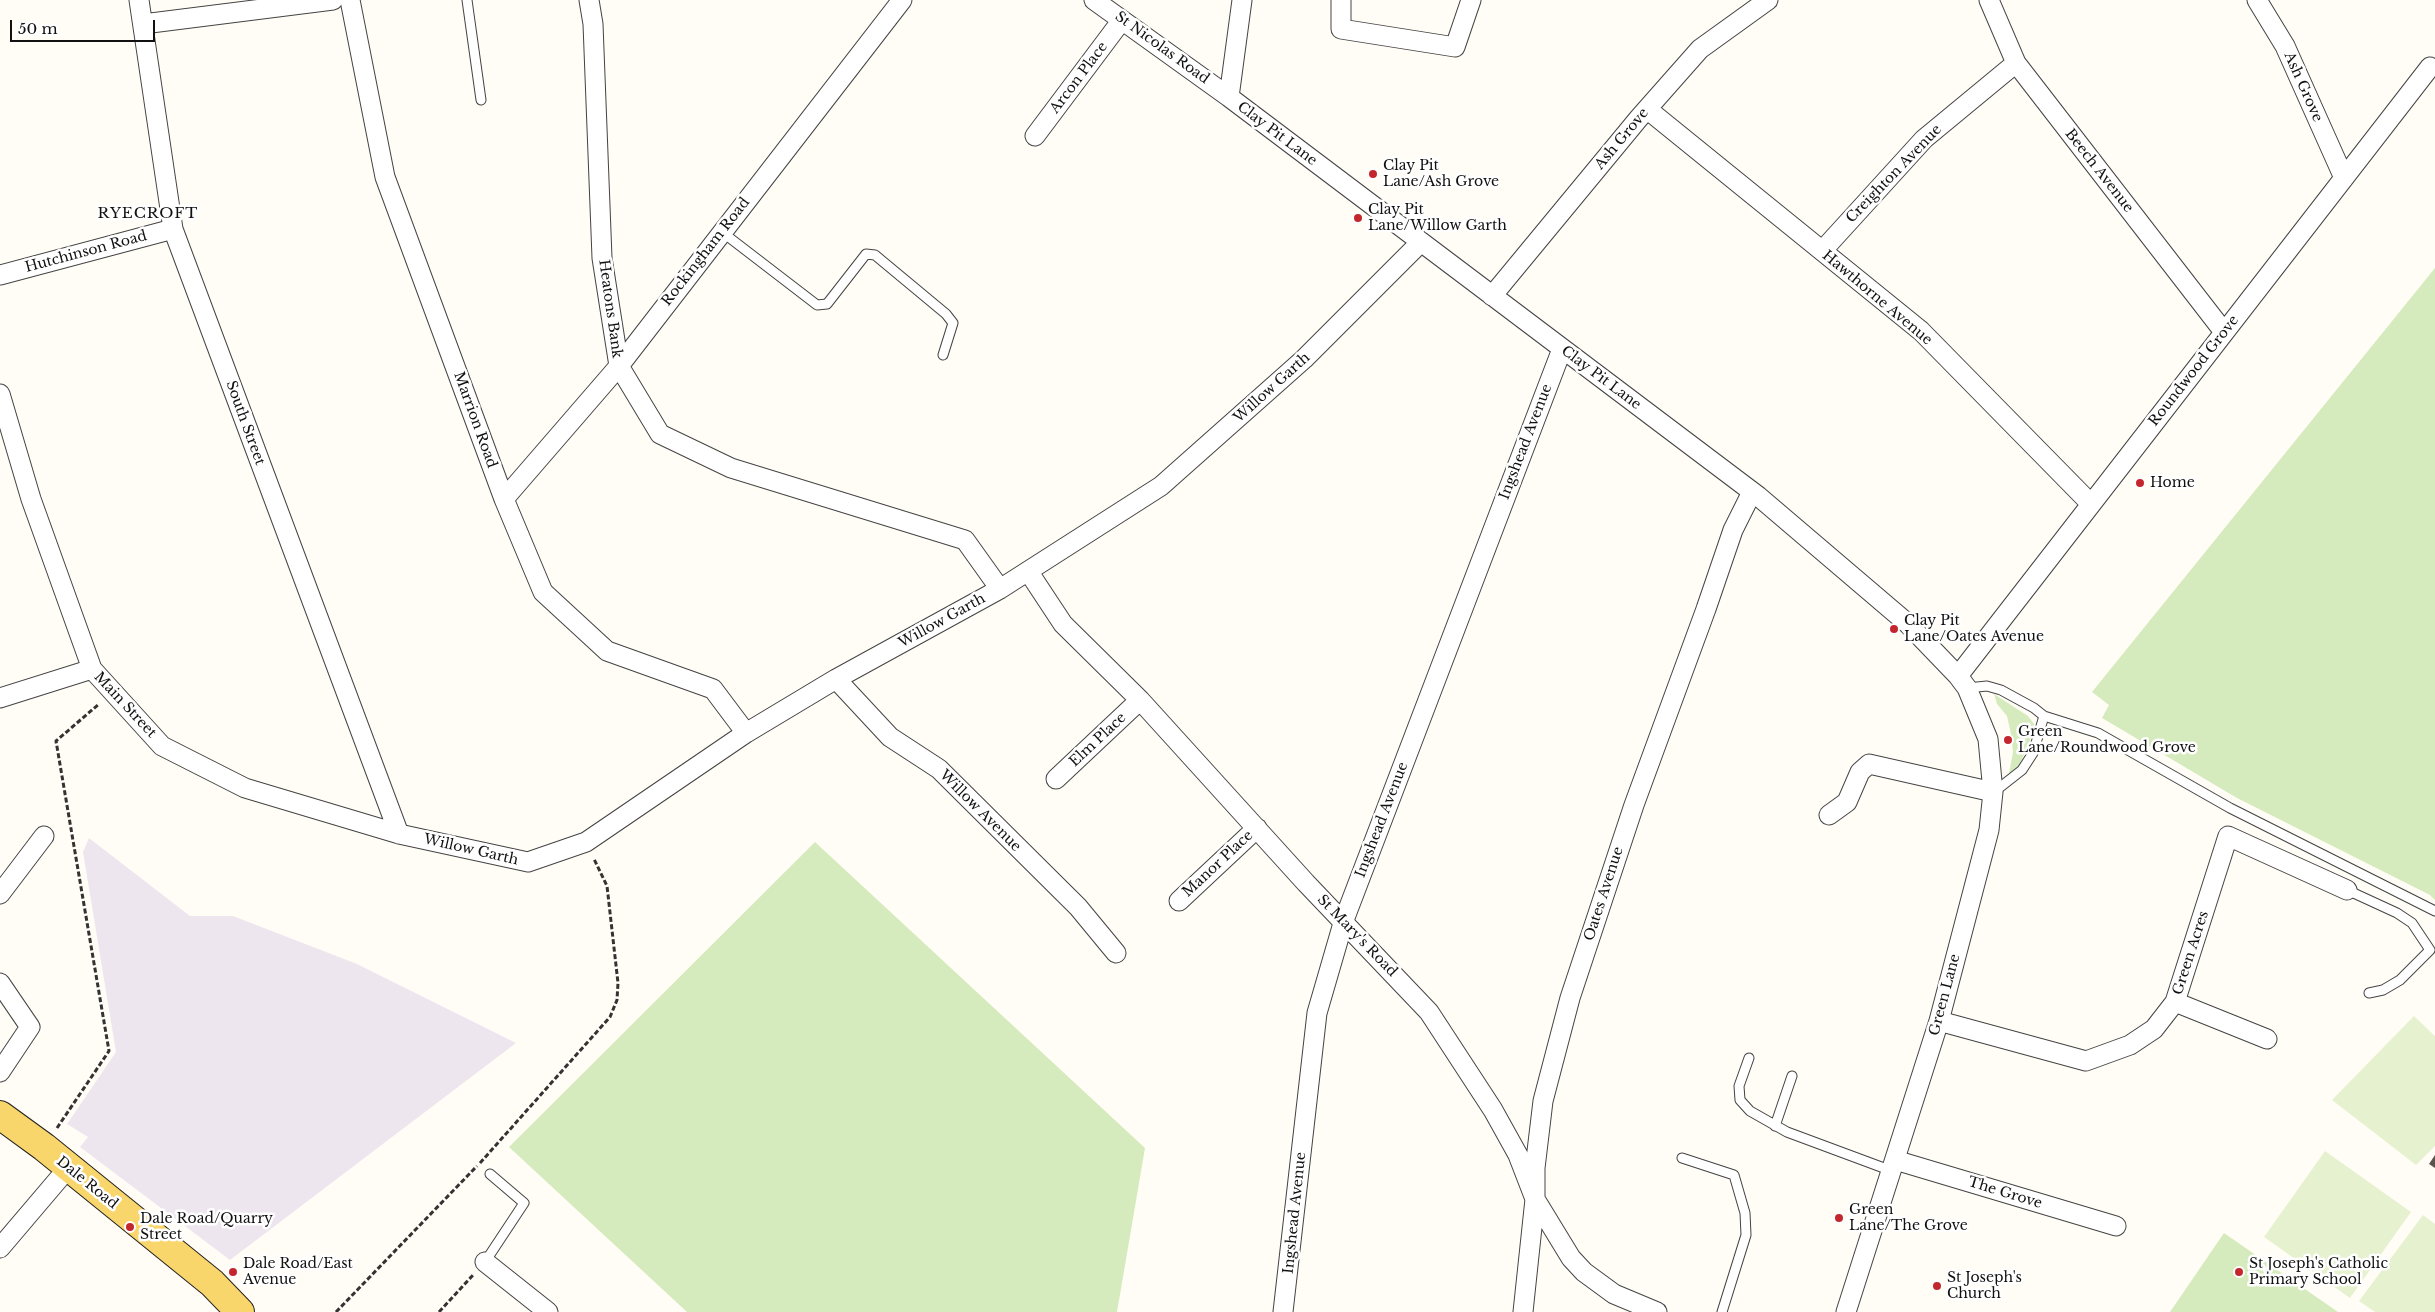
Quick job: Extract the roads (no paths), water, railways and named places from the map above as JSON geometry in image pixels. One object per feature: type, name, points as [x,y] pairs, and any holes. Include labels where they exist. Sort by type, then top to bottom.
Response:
[{"type":"main road","name":"Dale Road","points":[[0,1115],[44,1147],[212,1283],[240,1312]]},
{"type":"street","name":"South Street","points":[[139,0],[173,229],[399,834]]},
{"type":"street","points":[[142,24],[333,0]]},
{"type":"street","name":"Marrion Road","points":[[350,0],[385,177],[504,499],[543,592],[607,651],[713,689],[746,733]]},
{"type":"street","name":"Heatons Bank","points":[[589,0],[593,34],[602,258],[618,366],[660,434],[731,468],[964,540],[1000,589]]},
{"type":"street","name":"Rockingham Road","points":[[504,499],[618,366],[902,0]]},
{"type":"street","name":"St Nicolas Road","points":[[1094,0],[1229,97]]},
{"type":"street","points":[[1229,97],[1242,0]]},
{"type":"street","points":[[1341,0],[1341,28],[1455,47],[1471,0]]},
{"type":"street","name":"Ash Grove","points":[[1492,296],[1647,109],[1700,49],[1768,0]]},
{"type":"street","name":"Beech Avenue","points":[[1989,0],[2016,63],[2224,332]]},
{"type":"street","name":"Ash Grove","points":[[2256,0],[2284,46],[2344,178]]},
{"type":"street","name":"Arcon Place","points":[[1035,136],[1122,20]]},
{"type":"street","name":"Creighton Avenue","points":[[1822,251],[1924,139],[2016,63]]},
{"type":"street","name":"Roundwood Grove","points":[[1962,682],[2091,504],[2430,66]]},
{"type":"street","name":"Clay Pit Lane","points":[[1229,97],[1752,492],[1906,623],[1962,682]]},
{"type":"street","name":"Hawthorne Avenue","points":[[1647,109],[1921,331],[2091,504]]},
{"type":"street","name":"Hutchinson Road","points":[[0,275],[173,229]]},
{"type":"street","name":"Willow Garth","points":[[399,834],[528,862],[586,842],[746,733],[836,680],[1000,589],[1161,486],[1304,359],[1420,242]]},
{"type":"street","name":"Ingshead Avenue","points":[[1283,1312],[1317,1014],[1344,920],[1562,349]]},
{"type":"street","name":"Main Street","points":[[0,394],[31,499],[92,669],[112,692],[162,746],[245,788],[399,834]]},
{"type":"street","name":"Oates Avenue","points":[[1523,1312],[1535,1199],[1535,1168],[1544,1101],[1570,998],[1634,804],[1733,530],[1752,492]]},
{"type":"street","name":"St Mary's Road","points":[[1028,571],[1063,624],[1140,700],[1306,883],[1344,920],[1429,1012],[1493,1110],[1518,1155],[1535,1199],[1571,1258],[1584,1272],[1614,1294],[1658,1312]]},
{"type":"street","points":[[0,698],[92,669]]},
{"type":"street","name":"Willow Avenue","points":[[836,680],[890,737],[939,770],[1078,907],[1116,953]]},
{"type":"street","name":"Green Lane","points":[[1846,1312],[1939,1022],[1989,830],[1993,792],[1988,739],[1962,682]]},
{"type":"street","name":"Elm Place","points":[[1056,779],[1140,700]]},
{"type":"street","points":[[1829,816],[1847,802],[1860,772],[1869,764],[1993,792]]},
{"type":"street","name":"Manor Place","points":[[1179,901],[1258,828]]},
{"type":"street","points":[[0,894],[44,836]]},
{"type":"street","name":"Green Acres","points":[[1939,1022],[2086,1061],[2130,1045],[2154,1029],[2175,1002],[2228,836],[2347,890]]},
{"type":"street","points":[[0,983],[30,1027],[0,1072]]},
{"type":"street","points":[[2175,1002],[2267,1039]]},
{"type":"street","name":"The Grove","points":[[1894,1166],[2116,1226]]},
{"type":"street","points":[[0,1248],[68,1168]]},
{"type":"street","points":[[485,1262],[548,1312]]},
{"type":"lane","points":[[467,0],[481,100]]},
{"type":"lane","points":[[722,232],[817,305],[827,304],[866,254],[875,255],[946,314],[953,323],[943,355]]},
{"type":"lane","points":[[1962,682],[2001,690],[2034,708],[2044,716],[2098,732],[2230,808],[2435,911]]},
{"type":"lane","points":[[1993,792],[2022,770],[2033,753],[2044,716]]},
{"type":"lane","points":[[2347,890],[2397,913],[2412,923],[2430,950],[2400,980],[2383,990],[2369,993]]},
{"type":"lane","points":[[1749,1058],[1739,1086],[1740,1100],[1750,1111],[1775,1126],[1824,1147],[1894,1166]]},
{"type":"lane","points":[[1775,1126],[1792,1076]]},
{"type":"lane","points":[[1682,1158],[1734,1175],[1745,1213],[1746,1235],[1722,1312]]},
{"type":"lane","points":[[485,1262],[524,1203],[490,1174]]},
{"type":"place","name":"Clay Pit Lane/Ash Grove","points":[[1373,174]]},
{"type":"place","name":"Clay Pit Lane/Willow Garth","points":[[1358,218]]},
{"type":"place","name":"Home","points":[[2140,483]]},
{"type":"place","name":"Clay Pit Lane/Oates Avenue","points":[[1894,629]]},
{"type":"place","name":"Green Lane/Roundwood Grove","points":[[2008,740]]},
{"type":"place","name":"Green Lane/The Grove","points":[[1839,1218]]},
{"type":"place","name":"Dale Road/Quarry Street","points":[[130,1227]]},
{"type":"place","name":"Dale Road/East Avenue","points":[[233,1272]]},
{"type":"place","name":"St Joseph's Catholic Primary School","points":[[2239,1272]]},
{"type":"place","name":"St Joseph's Church","points":[[1937,1286]]},
{"type":"district","name":"RYECROFT","points":[[148,214]]}]
